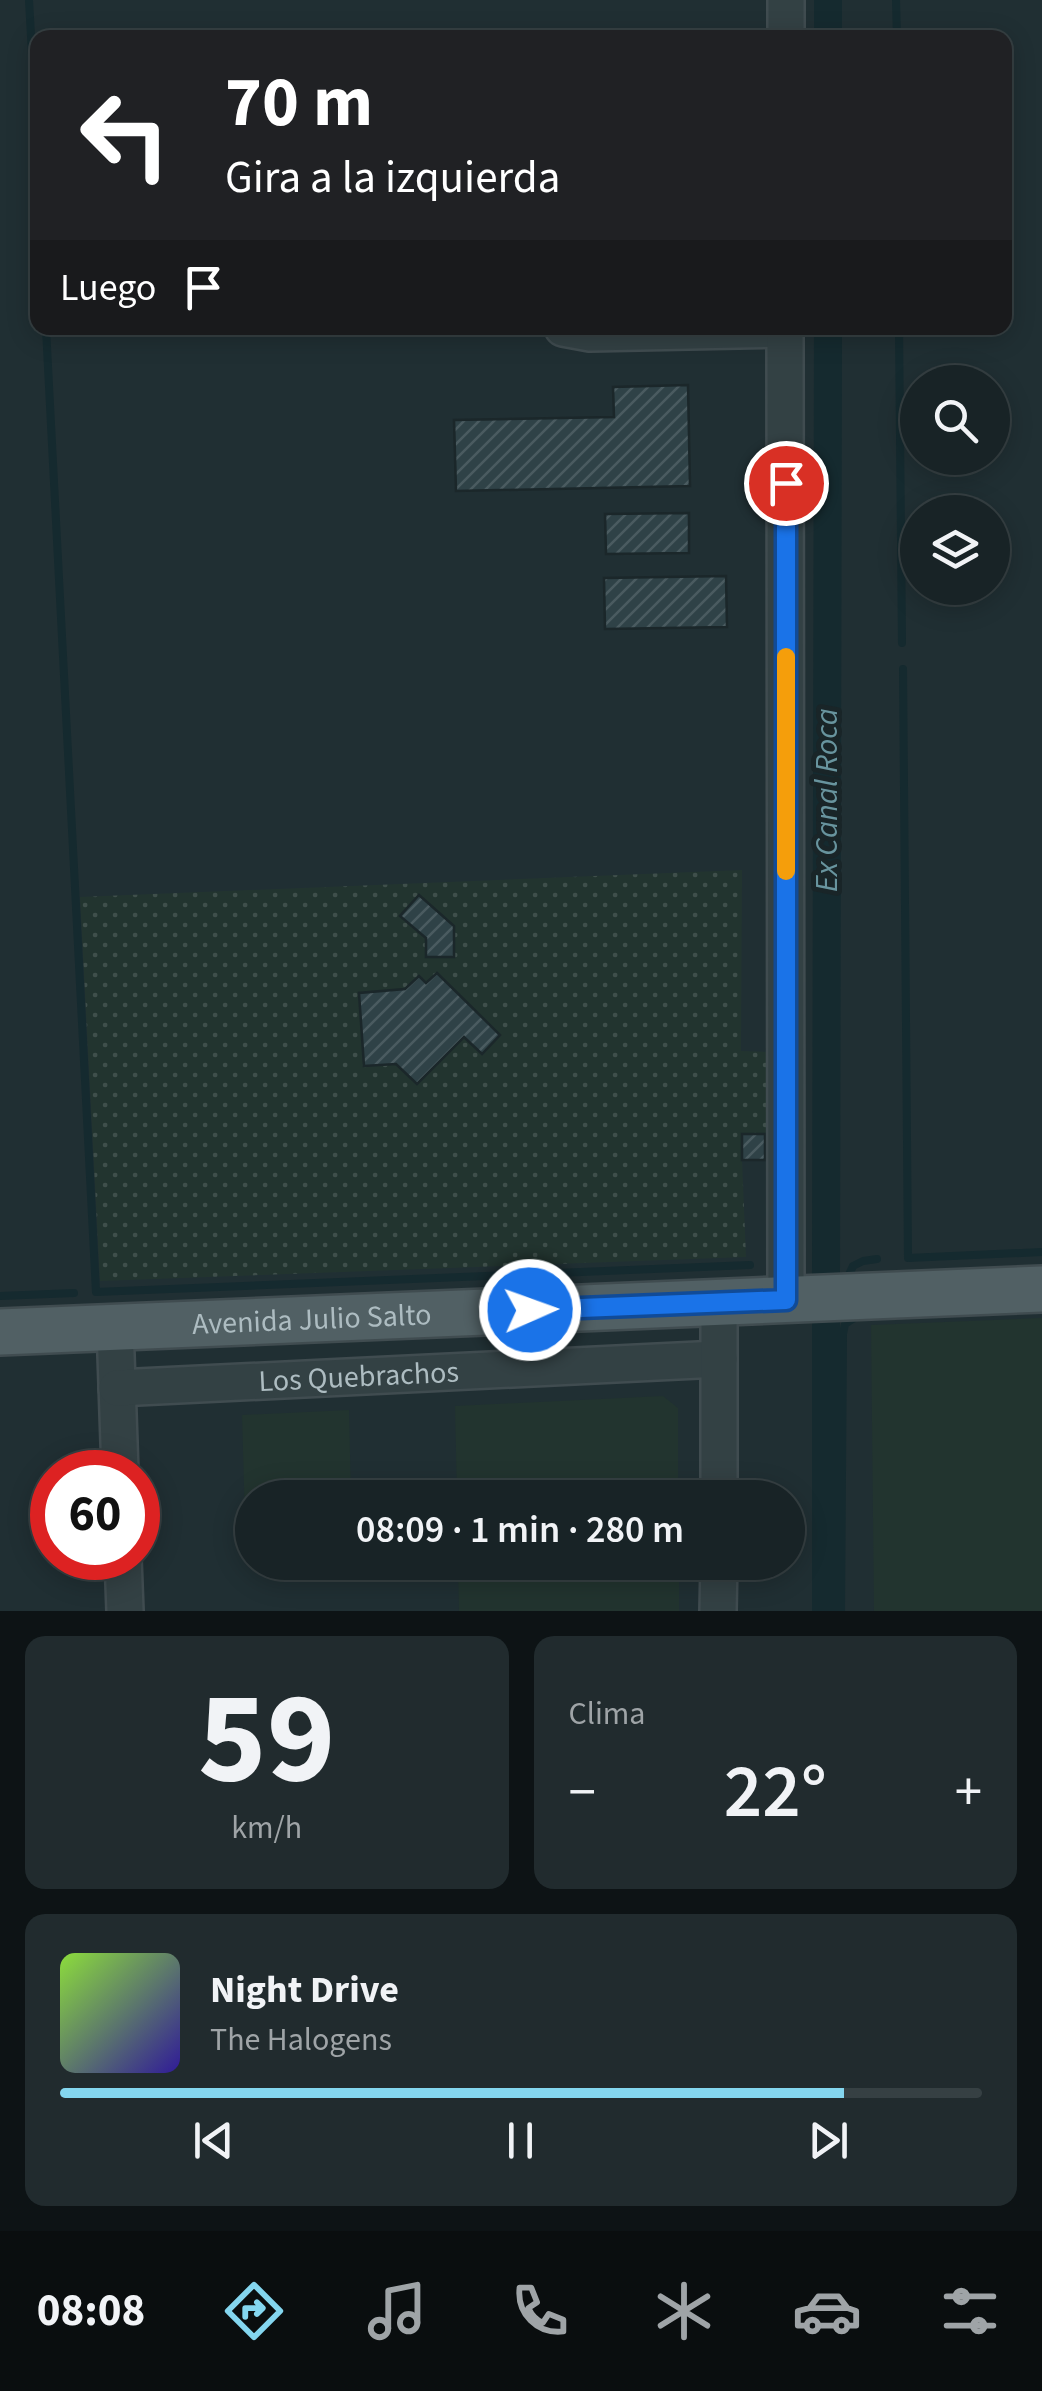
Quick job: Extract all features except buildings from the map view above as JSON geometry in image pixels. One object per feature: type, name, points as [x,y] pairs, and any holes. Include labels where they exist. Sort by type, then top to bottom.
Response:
[{"type":"main road","name":"Avenida Julio Salto","points":[[0,1332],[1042,1289]]},
{"type":"street","points":[[786,0],[786,30]]},
{"type":"street","points":[[786,335],[786,1300]]},
{"type":"street","points":[[719,1302],[719,1480]]},
{"type":"street","points":[[115,1326],[119,1450]]},
{"type":"street","name":"Los Quebrachos","points":[[117,1388],[720,1359]]},
{"type":"street","points":[[124,1580],[125,1611]]},
{"type":"street","points":[[718,1580],[718,1611]]},
{"type":"green space","points":[[742,870],[741,1051],[770,1052],[771,1160],[765,1160],[764,1134],[742,1160],[746,1257],[100,1281],[80,897]]},
{"type":"green space","points":[[1042,1318],[1042,1611],[874,1611],[871,1325]]},
{"type":"green space","points":[[663,1396],[678,1408],[678,1480],[457,1480],[455,1406]]},
{"type":"green space","points":[[349,1410],[351,1480],[244,1480],[242,1415]]},
{"type":"green space","points":[[458,1580],[679,1580],[679,1611],[459,1611]]},
{"type":"waterway","points":[[29,0],[31,30]]},
{"type":"waterway","name":"Ex Canal Roca","points":[[828,0],[828,30]]},
{"type":"waterway","points":[[896,0],[897,30]]},
{"type":"waterway","points":[[46,335],[96,1292],[750,1265]]},
{"type":"waterway","name":"Ex Canal Roca","points":[[826,1273],[828,335]]},
{"type":"waterway","points":[[899,335],[902,643]]},
{"type":"waterway","points":[[903,669],[908,1258],[1042,1252]]},
{"type":"waterway","points":[[846,1281],[853,1266],[877,1259]]},
{"type":"waterway","points":[[0,1296],[74,1293]]},
{"type":"waterway","points":[[841,1611],[843,1334],[845,1324],[856,1317]]},
{"type":"waterway","name":"Ex Canal Roca","points":[[826,1318],[826,1611]]},
{"type":"slow traffic","points":[[786,657],[786,871]]},
{"type":"route","points":[[530,1310],[786,1300],[786,483]]}]
